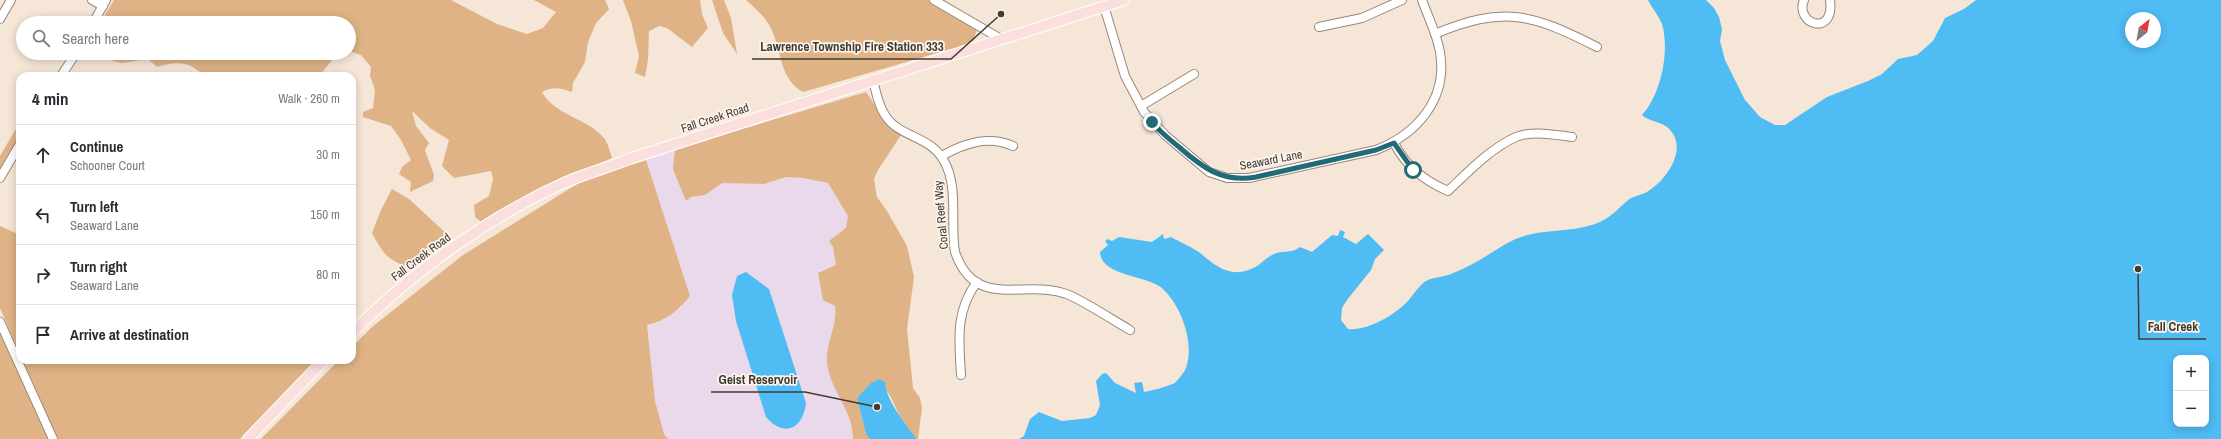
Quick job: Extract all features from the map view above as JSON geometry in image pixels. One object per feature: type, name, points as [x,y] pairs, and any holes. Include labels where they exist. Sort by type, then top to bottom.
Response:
[{"type":"main road","name":"Fall Creek Road","points":[[356,329],[398,291],[456,246],[512,211],[566,182],[632,158],[1124,0]]},
{"type":"main road","points":[[248,439],[320,364]]},
{"type":"street","points":[[0,19],[11,0]]},
{"type":"street","points":[[92,0],[104,3],[97,16]]},
{"type":"street","points":[[934,0],[1001,39]]},
{"type":"street","points":[[1319,27],[1362,18],[1402,0]]},
{"type":"street","name":"Seaward Lane","points":[[1104,6],[1125,76],[1134,96],[1154,125],[1200,166],[1227,178],[1241,179],[1376,150],[1394,143],[1420,123],[1435,98],[1441,69],[1440,51],[1422,0]]},
{"type":"street","points":[[1804,0],[1802,10],[1804,16],[1809,22],[1816,24],[1824,22],[1829,18],[1831,11],[1830,0]]},
{"type":"street","points":[[1435,34],[1478,19],[1518,17],[1550,24],[1597,47]]},
{"type":"street","points":[[64,72],[71,60]]},
{"type":"street","points":[[1141,106],[1194,74]]},
{"type":"street","name":"Coral Reef Way","points":[[873,80],[882,110],[890,122],[931,145],[942,156],[951,182],[955,252],[966,272],[978,282],[992,289],[1051,290],[1069,295],[1130,330]]},
{"type":"street","points":[[1394,143],[1413,170],[1434,185],[1448,191],[1490,154],[1517,137],[1544,134],[1572,137]]},
{"type":"street","points":[[942,156],[967,144],[981,141],[996,141],[1013,146]]},
{"type":"street","points":[[0,178],[16,151]]},
{"type":"street","points":[[961,374],[960,319],[967,297],[978,282]]},
{"type":"street","points":[[0,322],[16,357]]},
{"type":"street","points":[[19,364],[53,439]]},
{"type":"shaded area","points":[[114,0],[451,0],[497,24],[527,34],[543,28],[556,12],[534,0],[605,0],[609,9],[596,23],[588,42],[585,62],[573,83],[572,92],[557,88],[542,92],[547,100],[554,106],[597,131],[604,138],[612,158],[554,184],[484,224],[475,217],[474,205],[489,196],[493,179],[491,171],[454,178],[442,166],[449,140],[430,128],[412,111],[416,126],[429,143],[425,150],[434,175],[433,181],[410,192],[411,182],[399,174],[402,167],[411,160],[401,140],[391,126],[363,117],[363,112],[373,108],[375,90],[370,76],[371,67],[361,55],[356,53],[356,16],[104,16]]},
{"type":"shaded area","points":[[623,0],[700,0],[702,14],[708,28],[692,47],[667,28],[659,26],[649,31],[648,60],[645,77],[635,73],[639,56],[631,21]]},
{"type":"shaded area","points":[[712,0],[724,0],[731,18],[737,54],[723,33]]},
{"type":"shaded area","points":[[746,0],[928,0],[977,30],[973,41],[958,47],[803,92],[795,87],[786,73],[776,41],[768,23]]},
{"type":"shaded area","points":[[112,60],[142,60],[122,63]]},
{"type":"shaded area","points":[[149,60],[332,60],[322,72],[200,72],[194,67],[177,63],[157,67]]},
{"type":"shaded area","points":[[866,92],[887,122],[901,135],[878,170],[874,179],[877,197],[887,211],[907,246],[914,277],[907,329],[913,388],[920,398],[922,408],[918,439],[911,434],[905,426],[888,392],[882,385],[875,381],[857,398],[866,434],[870,439],[853,439],[852,429],[846,409],[832,382],[827,363],[827,356],[835,320],[835,306],[823,300],[818,273],[836,265],[833,247],[829,241],[846,228],[848,216],[828,183],[803,178],[786,177],[764,184],[722,183],[705,195],[691,197],[686,201],[673,169],[675,149]]},
{"type":"shaded area","points":[[16,129],[16,146],[0,174],[0,156]]},
{"type":"shaded area","points":[[675,149],[673,169],[691,197],[705,195],[721,183],[764,184],[786,177],[803,178],[828,183],[833,191],[848,216],[846,228],[833,247],[836,265],[818,273],[823,299],[835,306],[836,316],[827,362],[850,421],[853,439],[668,439],[664,435],[655,401],[647,325],[658,323],[680,308],[690,296],[646,160]]},
{"type":"shaded area","points":[[646,160],[690,296],[671,315],[660,321],[647,325],[655,401],[664,434],[668,439],[261,439],[335,364],[356,364],[356,343],[372,327],[463,255],[582,181]]},
{"type":"shaded area","points":[[392,189],[409,199],[449,236],[408,267],[390,258],[379,246],[372,233],[381,210]]},
{"type":"shaded area","points":[[0,226],[16,233],[16,346],[0,308]]},
{"type":"shaded area","points":[[0,328],[50,439],[0,439]]},
{"type":"shaded area","points":[[24,364],[313,364],[240,439],[57,439]]},
{"type":"water","points":[[1648,0],[1706,0],[1714,8],[1719,17],[1722,29],[1720,41],[1725,60],[1745,100],[1760,117],[1775,125],[1785,125],[1827,97],[1882,74],[1898,59],[1917,55],[1933,41],[1945,18],[1964,9],[1976,0],[2221,0],[2221,439],[1019,439],[1024,436],[1030,419],[1039,412],[1062,421],[1090,418],[1096,415],[1100,405],[1096,381],[1102,374],[1106,373],[1115,383],[1136,393],[1134,383],[1142,382],[1144,392],[1160,388],[1175,383],[1186,368],[1189,348],[1185,326],[1181,315],[1170,296],[1156,284],[1127,275],[1108,266],[1102,260],[1100,252],[1108,245],[1105,241],[1108,239],[1112,241],[1119,237],[1152,242],[1163,234],[1164,239],[1171,237],[1197,251],[1217,266],[1236,272],[1254,268],[1277,253],[1300,247],[1312,252],[1332,235],[1338,236],[1340,230],[1345,232],[1343,237],[1356,244],[1368,234],[1384,250],[1375,259],[1371,270],[1342,308],[1341,320],[1348,329],[1355,329],[1363,328],[1379,322],[1395,312],[1407,302],[1422,284],[1428,280],[1448,275],[1465,268],[1516,239],[1539,233],[1575,229],[1604,220],[1631,198],[1645,193],[1659,182],[1672,166],[1675,157],[1677,148],[1676,139],[1671,131],[1665,125],[1642,115],[1654,96],[1659,85],[1662,72],[1665,47],[1662,24]]},
{"type":"water","points":[[746,272],[769,289],[806,403],[801,419],[792,428],[786,429],[779,427],[766,417],[736,321],[732,295],[737,276]]},
{"type":"water","points":[[879,379],[885,382],[888,396],[892,404],[917,439],[870,439],[866,434],[857,398],[871,383]]},
{"type":"place","name":"Lawrence Township Fire Station 333","points":[[1001,14]]},
{"type":"place","name":"Fall Creek","points":[[2138,269]]},
{"type":"place","name":"Geist Reservoir","points":[[877,407]]},
{"type":"route","points":[[1152,122],[1165,136],[1200,166],[1209,172],[1227,178],[1241,179],[1256,177],[1376,150],[1394,143],[1401,156],[1413,170]]}]
